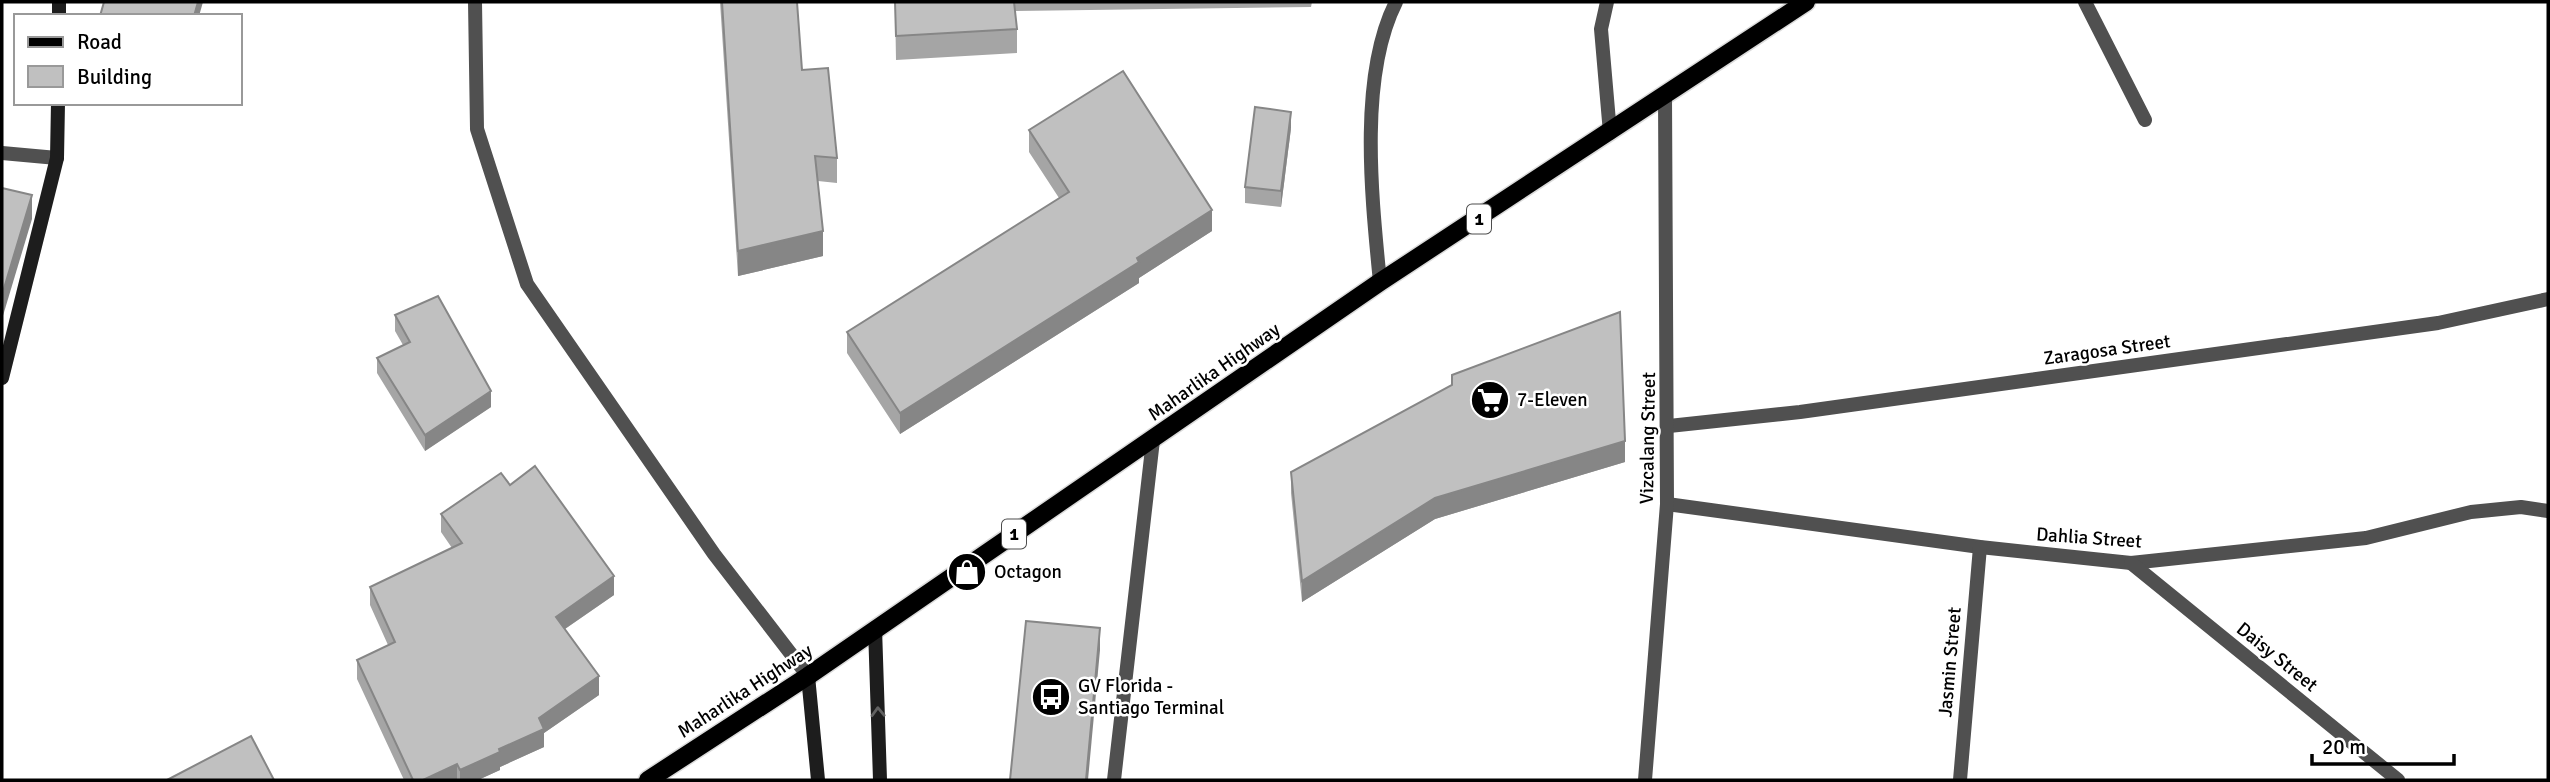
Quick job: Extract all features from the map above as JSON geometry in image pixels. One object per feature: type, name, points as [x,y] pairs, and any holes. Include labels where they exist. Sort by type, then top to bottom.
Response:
[{"type":"main road","name":"Maharlika Highway","points":[[648,780],[808,676],[1380,282],[1806,2]]},
{"type":"street","points":[[475,2],[477,129],[527,284],[714,554],[808,676],[818,780]]},
{"type":"street","points":[[1380,282],[1370,180],[1373,115],[1385,24],[1396,2]]},
{"type":"street","points":[[1606,2],[1601,29],[1610,133]]},
{"type":"street","points":[[2085,2],[2145,120]]},
{"type":"street","name":"Vizcalang Street","points":[[1645,780],[1667,504],[1669,426],[1664,96]]},
{"type":"street","points":[[2,378],[57,158],[58,105]]},
{"type":"street","points":[[2,153],[57,158]]},
{"type":"street","name":"Zaragosa Street","points":[[1669,426],[1800,412],[2411,327],[2548,299]]},
{"type":"street","points":[[1114,780],[1153,440]]},
{"type":"street","name":"Dahlia Street","points":[[1667,504],[1980,547],[2131,563],[2366,538],[2471,512],[2521,506],[2548,511]]},
{"type":"street","name":"Jasmin Street","points":[[1960,780],[1980,547]]},
{"type":"street","name":"Daisy Street","points":[[2131,563],[2398,780]]},
{"type":"street","points":[[875,628],[880,780]]},
{"type":"building","points":[[104,2],[198,2],[195,14],[101,14]]},
{"type":"building","points":[[722,2],[797,2],[802,70],[828,68],[837,158],[815,156],[823,231],[738,251]]},
{"type":"building","points":[[895,2],[1014,2],[1017,29],[896,36]]},
{"type":"building","points":[[1123,71],[1212,210],[1137,258],[1139,262],[900,413],[847,332],[1069,192],[1029,130]]},
{"type":"building","points":[[1255,107],[1291,112],[1281,191],[1245,187]]},
{"type":"building","points":[[2,188],[32,195],[2,295]]},
{"type":"building","points":[[438,296],[491,391],[425,435],[377,358],[410,342],[395,315]]},
{"type":"building","points":[[1620,312],[1625,441],[1435,498],[1302,581],[1291,472],[1452,385],[1452,375]]},
{"type":"building","points":[[535,466],[614,576],[556,617],[599,676],[539,718],[544,729],[460,770],[457,764],[423,780],[413,780],[357,660],[395,642],[370,587],[462,543],[441,514],[501,473],[510,485]]},
{"type":"building","points":[[1026,621],[1100,628],[1086,780],[1010,780]]},
{"type":"building","points":[[251,736],[274,780],[167,780]]},
{"type":"place","name":"7-Eleven","points":[[1490,400]]},
{"type":"place","name":"Octagon","points":[[967,572]]},
{"type":"place","name":"GV Florida - Santiago Terminal","points":[[1051,697]]}]
